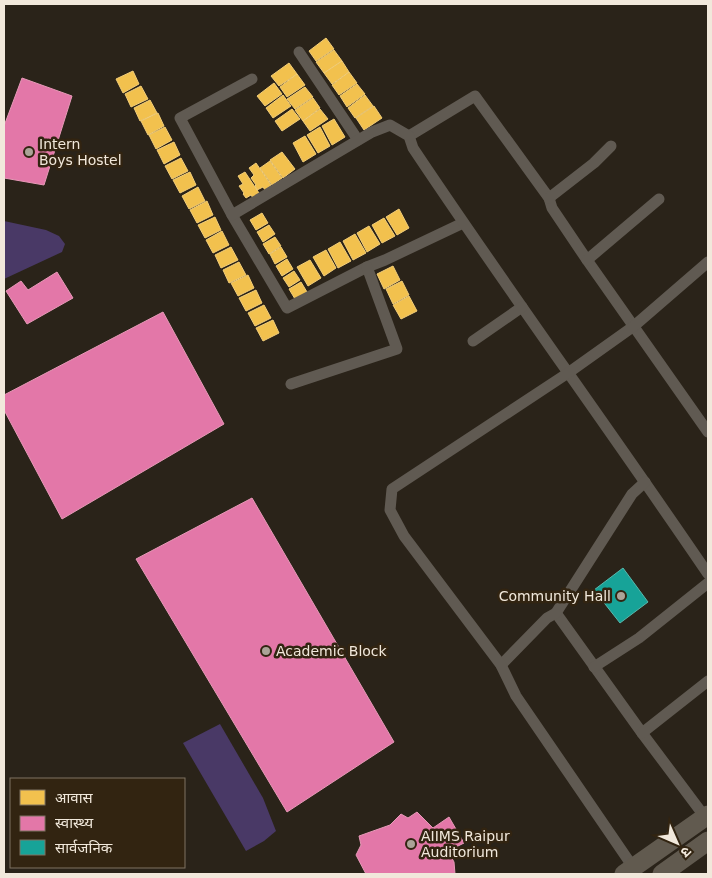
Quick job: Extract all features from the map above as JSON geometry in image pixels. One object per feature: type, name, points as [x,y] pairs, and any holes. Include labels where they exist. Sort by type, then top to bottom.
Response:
[{"type":"main road","points":[[628,871],[707,816]]},
{"type":"main road","points":[[662,874],[708,841]]},
{"type":"street","points":[[299,52],[358,140]]},
{"type":"street","points":[[252,79],[180,118],[232,215],[287,308],[367,267],[463,223]]},
{"type":"street","points":[[409,136],[475,96],[549,198],[552,208],[587,260],[708,432]]},
{"type":"street","points":[[232,215],[372,132],[390,125],[409,136],[413,148],[463,223],[708,574]]},
{"type":"street","points":[[549,198],[594,163],[611,146]]},
{"type":"street","points":[[587,260],[659,199]]},
{"type":"street","points":[[291,384],[397,349],[367,267]]},
{"type":"street","points":[[628,871],[516,696],[501,665],[404,536],[390,510],[392,489],[634,326],[706,267]]},
{"type":"street","points":[[473,341],[522,307]]},
{"type":"street","points":[[501,665],[547,618],[556,613],[632,494],[645,482]]},
{"type":"street","points":[[594,666],[638,638],[708,583]]},
{"type":"street","points":[[556,613],[642,733],[707,816]]},
{"type":"street","points":[[642,733],[708,681]]},
{"type":"shaded area","points":[[4,221],[46,230],[59,236],[65,244],[62,252],[4,279]]},
{"type":"shaded area","points":[[220,724],[263,798],[276,831],[264,841],[246,851],[183,743]]},
{"type":"building: आवास","points":[[326,38],[334,49],[316,61],[309,51]]},
{"type":"building: आवास","points":[[334,50],[342,61],[324,73],[316,62]]},
{"type":"building: आवास","points":[[342,61],[349,72],[332,84],[324,73]]},
{"type":"building: आवास","points":[[289,63],[297,74],[279,86],[271,76]]},
{"type":"building: आवास","points":[[133,71],[139,84],[123,93],[116,79]]},
{"type":"building: आवास","points":[[349,72],[357,83],[339,95],[332,85]]},
{"type":"building: आवास","points":[[297,74],[305,85],[287,97],[280,87]]},
{"type":"building: आवास","points":[[274,83],[282,94],[265,106],[257,96]]},
{"type":"building: आवास","points":[[357,84],[365,94],[347,107],[340,96]]},
{"type":"building: आवास","points":[[141,86],[148,99],[131,107],[125,94]]},
{"type":"building: आवास","points":[[305,87],[313,97],[295,109],[287,99]]},
{"type":"building: आवास","points":[[283,95],[291,106],[273,118],[266,108]]},
{"type":"building: आवास","points":[[365,95],[373,106],[355,118],[348,108]]},
{"type":"building: आवास","points":[[313,98],[320,108],[303,121],[295,110]]},
{"type":"building: आवास","points":[[150,100],[157,113],[140,121],[134,108]]},
{"type":"building: आवास","points":[[374,106],[382,118],[364,130],[356,118]]},
{"type":"building: आवास","points":[[292,109],[300,119],[282,131],[275,121]]},
{"type":"building: आवास","points":[[320,109],[328,119],[310,131],[303,121]]},
{"type":"building: आवास","points":[[158,113],[164,126],[148,135],[141,121]]},
{"type":"building: आवास","points":[[334,119],[345,137],[332,145],[322,126]]},
{"type":"building: आवास","points":[[165,127],[172,140],[156,149],[149,135]]},
{"type":"building: आवास","points":[[320,127],[330,146],[318,153],[307,135]]},
{"type":"building: आवास","points":[[305,136],[316,154],[303,162],[293,143]]},
{"type":"building: आवास","points":[[174,142],[180,155],[164,164],[157,150]]},
{"type":"building: आवास","points":[[282,152],[295,169],[283,178],[270,160]]},
{"type":"building: आवास","points":[[181,158],[188,171],[172,179],[165,166]]},
{"type":"building: आवास","points":[[270,161],[282,178],[272,185],[260,168]]},
{"type":"building: आवास","points":[[256,163],[271,185],[265,190],[263,187],[257,190],[251,178],[254,175],[249,168]]},
{"type":"building: आवास","points":[[190,172],[196,185],[180,193],[173,180]]},
{"type":"building: आवास","points":[[245,172],[259,193],[253,198],[251,195],[246,198],[239,186],[243,184],[238,176]]},
{"type":"building: आवास","points":[[198,187],[205,201],[189,209],[182,196]]},
{"type":"building: आवास","points":[[207,201],[213,215],[197,223],[190,210]]},
{"type":"building: आवास","points":[[399,209],[409,228],[397,235],[386,217]]},
{"type":"building: आवास","points":[[262,213],[268,223],[256,230],[250,220]]},
{"type":"building: आवास","points":[[215,217],[221,230],[205,238],[198,225]]},
{"type":"building: आवास","points":[[384,218],[395,236],[382,243],[372,225]]},
{"type":"building: आवास","points":[[269,225],[275,234],[263,242],[257,232]]},
{"type":"building: आवास","points":[[369,226],[380,244],[367,252],[357,233]]},
{"type":"building: आवास","points":[[222,231],[229,245],[213,253],[206,240]]},
{"type":"building: आवास","points":[[355,234],[366,253],[353,260],[343,241]]},
{"type":"building: आवास","points":[[275,237],[281,246],[269,254],[263,244]]},
{"type":"building: आवास","points":[[340,242],[351,261],[338,268],[328,249]]},
{"type":"building: आवास","points":[[231,247],[238,260],[221,268],[215,255]]},
{"type":"building: आवास","points":[[281,247],[287,257],[275,264],[270,254]]},
{"type":"building: आवास","points":[[326,250],[336,268],[324,276],[313,257]]},
{"type":"building: आवास","points":[[287,259],[293,269],[282,276],[276,266]]},
{"type":"building: आवास","points":[[310,260],[321,278],[308,286],[297,267]]},
{"type":"building: आवास","points":[[239,262],[246,275],[229,283],[223,270]]},
{"type":"building: आवास","points":[[393,266],[400,280],[384,289],[377,274]]},
{"type":"building: आवास","points":[[294,271],[300,280],[289,287],[283,278]]},
{"type":"building: आवास","points":[[248,275],[254,288],[238,296],[231,283]]},
{"type":"building: आवास","points":[[402,281],[409,295],[393,304],[386,289]]},
{"type":"building: आवास","points":[[301,282],[307,292],[295,299],[289,289]]},
{"type":"building: आवास","points":[[256,290],[262,303],[246,311],[239,298]]},
{"type":"building: आवास","points":[[409,296],[417,311],[401,319],[393,305]]},
{"type":"building: आवास","points":[[264,305],[271,318],[255,326],[248,313]]},
{"type":"building: आवास","points":[[273,320],[279,333],[263,341],[256,328]]},
{"type":"building: स्वास्थ्य","name":"Intern Boys Hostel","points":[[22,78],[72,96],[44,185],[4,178],[4,126]]},
{"type":"building: स्वास्थ्य","points":[[57,272],[73,298],[27,324],[6,291],[21,281],[28,290]]},
{"type":"building: स्वास्थ्य","points":[[163,312],[224,424],[62,519],[4,410],[4,395]]},
{"type":"building: स्वास्थ्य","name":"Academic Block","points":[[252,498],[394,742],[287,812],[136,559]]},
{"type":"building: स्वास्थ्य","name":"AIIMS Raipur Auditorium","points":[[417,812],[433,828],[449,817],[464,843],[448,851],[454,862],[455,874],[366,874],[356,855],[361,845],[359,836],[390,825],[401,814],[408,818]]},
{"type":"building: सार्वजनिक","name":"Community Hall","points":[[623,568],[648,602],[620,623],[594,590]]},
{"type":"place","name":"Intern Boys Hostel","points":[[29,152]]},
{"type":"place","name":"Community Hall","points":[[621,596]]},
{"type":"place","name":"Academic Block","points":[[266,651]]},
{"type":"place","name":"AIIMS Raipur Auditorium","points":[[411,844]]}]
